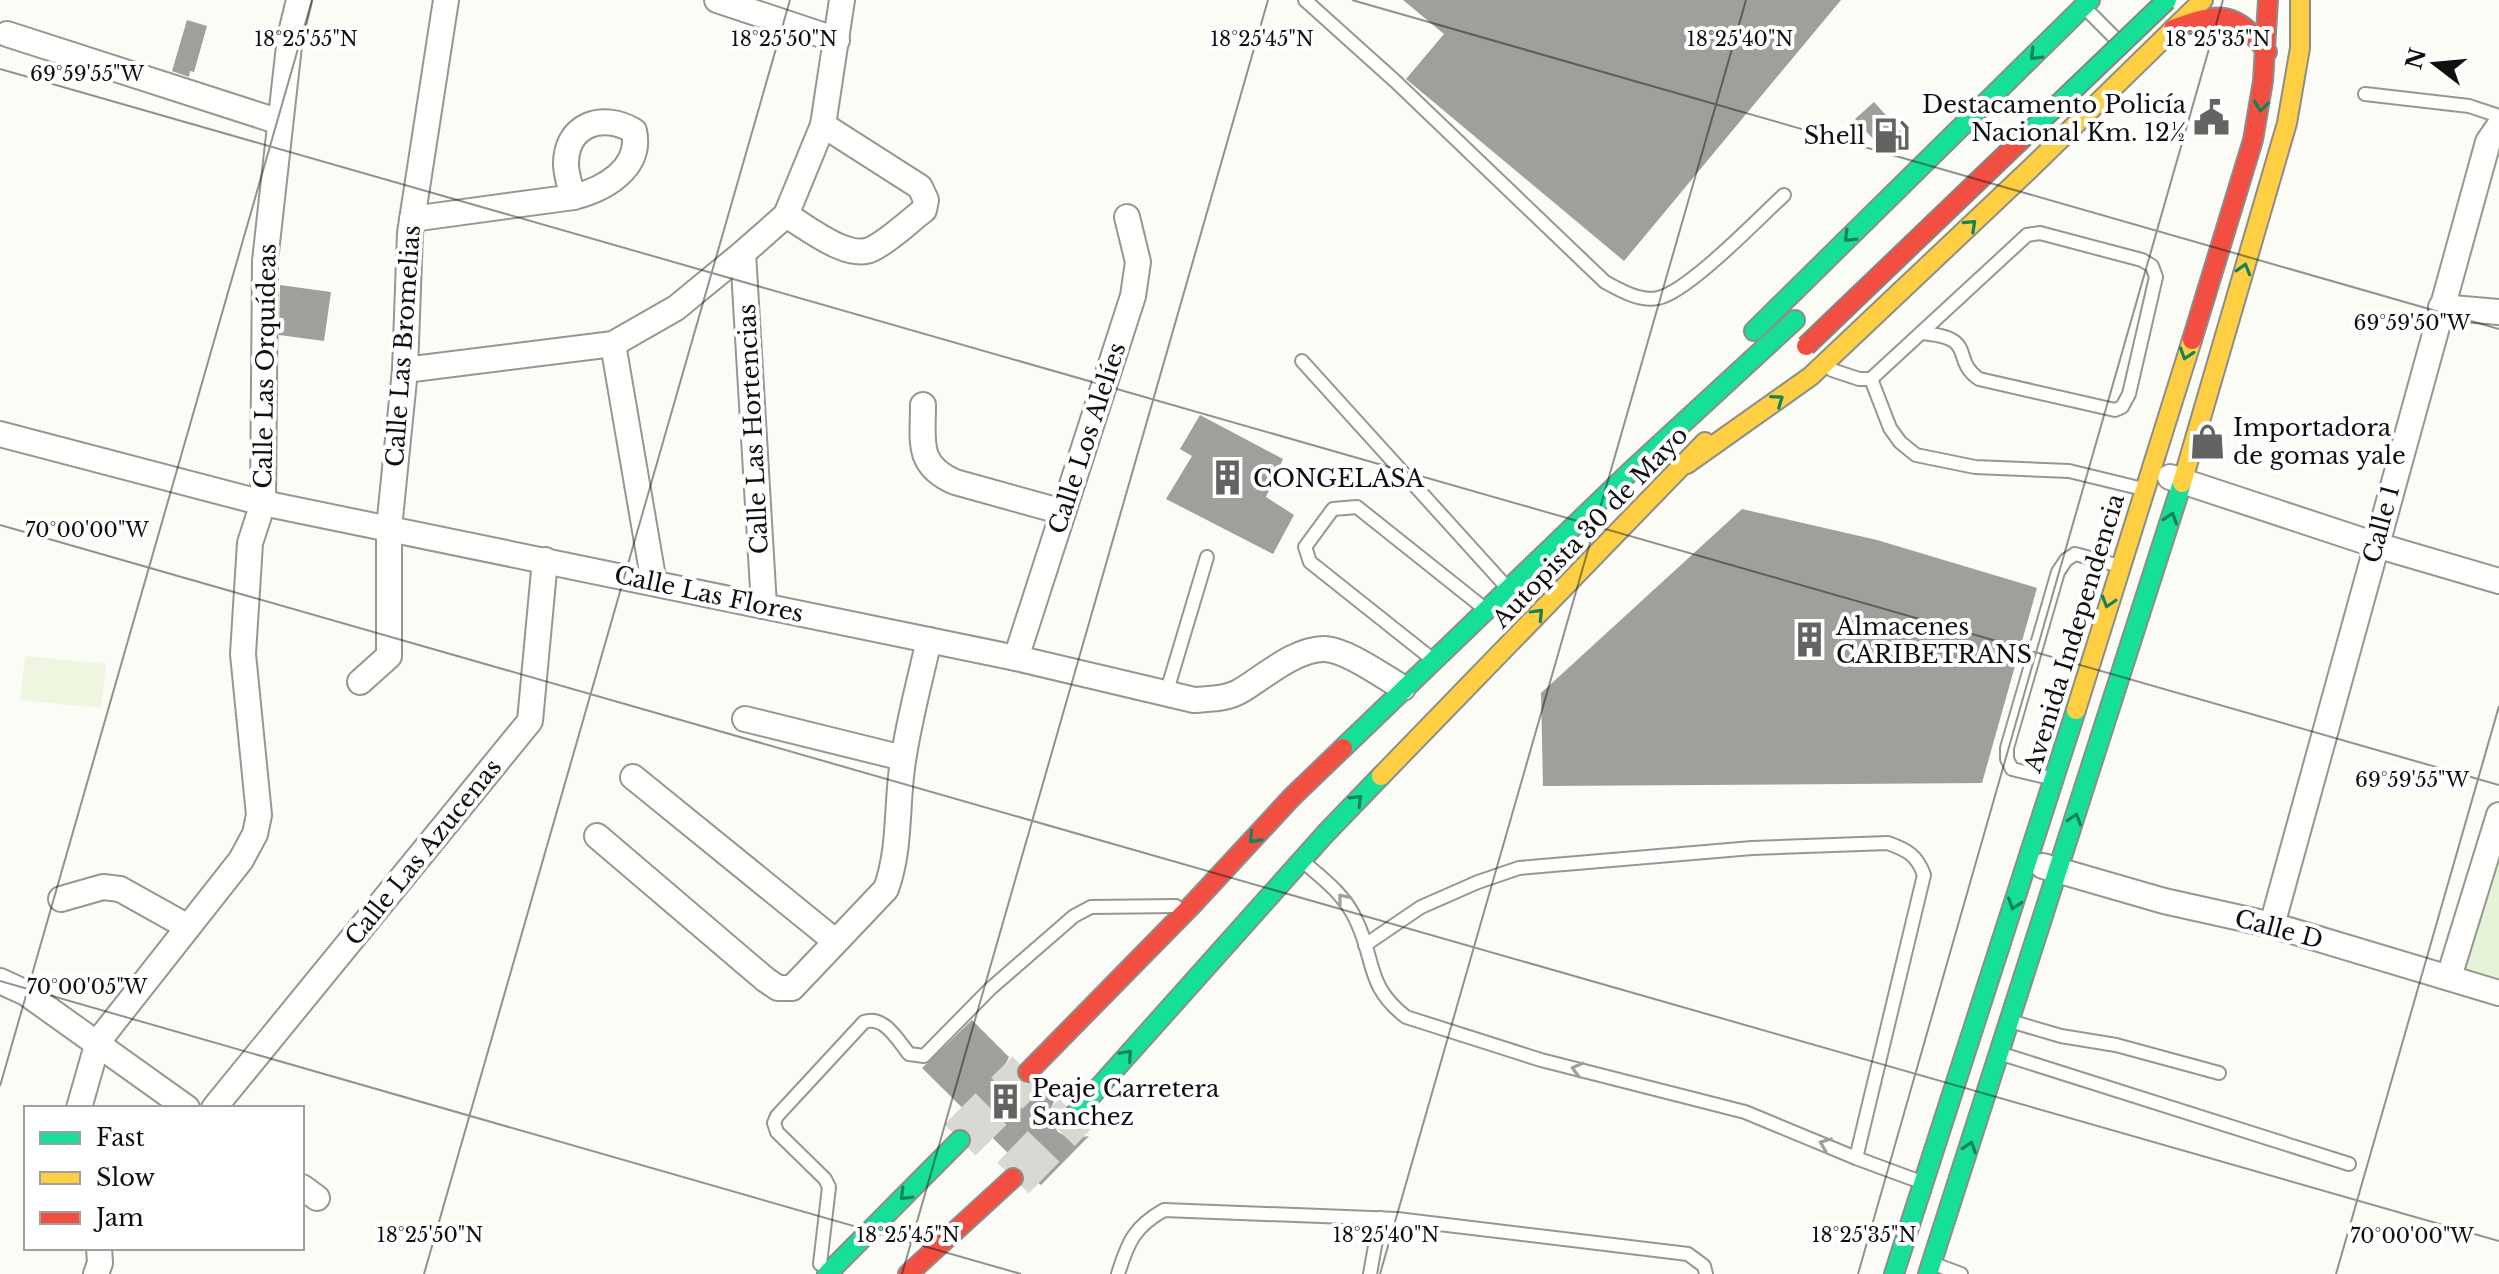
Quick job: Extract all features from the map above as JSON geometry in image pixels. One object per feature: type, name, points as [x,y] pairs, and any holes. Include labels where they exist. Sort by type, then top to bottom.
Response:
[{"type":"main road","points":[[1800,351],[2167,0]]},
{"type":"main road","points":[[1669,477],[1821,366],[2203,0]]},
{"type":"main road","name":"Avenida Independencia","points":[[1894,1274],[1919,1261],[1984,1049],[2028,862],[2248,160],[2260,117],[2267,52],[2268,0]]},
{"type":"main road","name":"Avenida Independencia","points":[[1919,1261],[1984,1049],[2010,1021],[2182,483],[2287,123],[2300,48],[2300,0]]},
{"type":"main road","points":[[1631,471],[1709,375],[2084,2]]},
{"type":"main road","points":[[2091,33],[2114,11]]},
{"type":"main road","points":[[2173,29],[2209,15],[2234,18],[2250,29],[2267,52]]},
{"type":"main road","name":"Autopista 30 de Mayo","points":[[1028,1072],[1192,905],[1292,797],[1403,688],[1800,315]]},
{"type":"main road","name":"Autopista 30 de Mayo","points":[[1075,1114],[1301,860],[1317,824],[1760,390]]},
{"type":"main road","points":[[1292,797],[1317,824]]},
{"type":"main road","points":[[827,1274],[960,1140]]},
{"type":"main road","points":[[908,1274],[1013,1178]]},
{"type":"street","name":"Calle Las Orquídeas","points":[[80,1106],[97,1045],[249,848],[259,815],[243,654],[250,543],[263,503],[265,261],[290,37],[299,0]]},
{"type":"street","name":"Calle Las Bromelias","points":[[360,682],[389,656],[389,528],[405,370],[412,219],[446,0]]},
{"type":"street","points":[[717,0],[837,40]]},
{"type":"street","points":[[405,370],[613,344],[676,308],[743,253],[786,215],[823,125],[842,0]]},
{"type":"street","points":[[7,34],[280,122]]},
{"type":"street","points":[[786,215],[849,252],[861,253],[873,249],[924,210],[926,200],[920,187],[823,125]]},
{"type":"street","name":"Calle 1","points":[[2272,925],[2441,307],[2488,142],[2499,126]]},
{"type":"street","points":[[412,219],[574,197]]},
{"type":"street","name":"Calle Los Alelíes","points":[[1016,658],[1133,296],[1138,262],[1127,217]]},
{"type":"street","name":"Calle Las Hortencias","points":[[743,253],[764,606]]},
{"type":"street","points":[[2441,307],[2499,312]]},
{"type":"street","points":[[613,344],[654,583]]},
{"type":"street","points":[[923,405],[926,461],[938,474],[955,482],[1063,512]]},
{"type":"street","name":"Calle Las Flores","points":[[0,434],[263,503],[1016,658],[1194,700],[1217,699],[1241,691],[1261,675],[1298,657],[1325,649],[1344,655],[1403,688]]},
{"type":"street","points":[[2147,479],[2182,483],[2499,581]]},
{"type":"street","name":"Calle Las Azucenas","points":[[216,1106],[530,721],[545,560]]},
{"type":"street","points":[[597,836],[778,988],[792,988],[886,889],[893,870],[903,758],[929,640]]},
{"type":"street","points":[[745,719],[903,758]]},
{"type":"street","points":[[633,777],[835,941]]},
{"type":"street","points":[[2449,977],[2499,815]]},
{"type":"street","name":"Calle D","points":[[2028,862],[2164,901],[2272,925],[2499,993]]},
{"type":"street","points":[[61,899],[103,887],[120,889],[188,927]]},
{"type":"street","points":[[0,981],[26,993],[184,1106]]},
{"type":"street","points":[[96,1274],[100,1263],[99,1250]]},
{"type":"lane","points":[[1305,0],[1395,81],[1605,282],[1620,290],[1639,297],[1658,298],[1687,283],[1784,195]]},
{"type":"lane","points":[[2084,2],[2139,62]]},
{"type":"lane","points":[[2365,94],[2469,106],[2499,116]]},
{"type":"lane","points":[[1821,366],[1859,379],[1871,379],[1921,333],[2031,233],[2132,256],[2148,262],[2155,271],[2156,282],[2129,394],[2122,407],[2115,410],[1979,379],[1970,373],[1964,353],[1955,340],[1946,335],[1921,333]]},
{"type":"lane","points":[[1302,361],[1508,588]]},
{"type":"lane","points":[[1871,379],[1890,428],[1900,442],[1916,455],[1975,467],[2069,471],[2147,479]]},
{"type":"lane","points":[[1433,660],[1310,562],[1305,547],[1333,509],[1357,507],[1486,610]]},
{"type":"lane","points":[[2054,779],[2012,769],[2007,759],[2007,748],[2058,572],[2066,560],[2075,554],[2120,566]]},
{"type":"lane","points":[[1166,694],[1207,557]]},
{"type":"lane","points":[[1365,945],[1421,907],[1519,868],[1752,848],[1888,843],[1908,850],[1919,861],[1924,875],[1856,1158]]},
{"type":"lane","points":[[1301,860],[1347,902],[1358,922],[1378,989],[1391,1006],[1406,1017],[1541,1060],[1745,1112],[1939,1188]]},
{"type":"lane","points":[[819,1274],[829,1187],[825,1179],[777,1132],[774,1123],[777,1116],[864,1022],[873,1018],[881,1021],[909,1054],[924,1056],[990,989],[1074,916],[1091,907],[1192,905]]},
{"type":"lane","points":[[2010,1021],[2219,1073]]},
{"type":"lane","points":[[1984,1049],[2349,1164]]},
{"type":"lane","points":[[1118,1274],[1127,1246],[1142,1222],[1164,1210],[1380,1218],[1688,1254],[1704,1266],[1706,1274]]},
{"type":"lane","points":[[1370,1274],[1380,1218]]},
{"type":"lane","points":[[1919,1261],[1961,1274]]},
{"type":"green space","points":[[25,656],[106,664],[101,708],[20,700]]},
{"type":"green space","points":[[2499,840],[2499,984],[2459,972]]},
{"type":"building","points":[[1403,0],[1841,0],[1624,261],[1406,79],[1444,34]]},
{"type":"building","points":[[187,20],[207,26],[194,72],[190,71],[189,77],[172,71]]},
{"type":"building","points":[[1874,102],[1903,134],[1884,151],[1855,119]]},
{"type":"building","points":[[280,285],[331,292],[324,341],[279,335]]},
{"type":"building","name":"CONGELASA","points":[[1200,415],[1283,459],[1266,497],[1294,515],[1273,554],[1166,499],[1192,456],[1180,449]]},
{"type":"building","name":"Almacenes CARIBETRANS","points":[[1742,509],[1877,540],[2037,588],[1982,783],[1543,786],[1541,693]]},
{"type":"building","name":"Peaje Carretera Sanchez","points":[[972,1020],[1009,1057],[1004,1067],[1004,1078],[1010,1089],[1023,1096],[1034,1096],[1043,1091],[1054,1102],[1050,1110],[1051,1121],[1058,1132],[1071,1139],[1089,1136],[1041,1185],[1037,1182],[1037,1172],[1031,1161],[1020,1154],[1009,1154],[922,1068]]},
{"type":"tunnel","points":[[960,1140],[1028,1072]]},
{"type":"tunnel","points":[[1013,1178],[1075,1114]]},
{"type":"traffic: fast","points":[[1754,331],[2090,0]]},
{"type":"traffic: fast","points":[[2024,137],[2167,0]]},
{"type":"traffic: fast","points":[[1343,748],[1631,471],[1795,320]]},
{"type":"traffic: fast","points":[[1928,1274],[2182,483]]},
{"type":"traffic: fast","points":[[1894,1274],[2076,710]]},
{"type":"traffic: fast","points":[[1075,1114],[1326,833],[1381,776]]},
{"type":"traffic: fast","points":[[827,1274],[960,1140]]},
{"type":"traffic: slow","points":[[1687,464],[1811,376],[2203,0]]},
{"type":"traffic: slow","points":[[2182,483],[2287,123],[2300,48],[2300,0]]},
{"type":"traffic: slow","points":[[2076,710],[2192,340]]},
{"type":"traffic: slow","points":[[1381,776],[1705,442]]},
{"type":"traffic: jam","points":[[2192,340],[2253,140],[2263,81],[2268,0]]},
{"type":"traffic: jam","points":[[2173,29],[2203,19],[2226,18],[2246,29],[2267,52]]},
{"type":"traffic: jam","points":[[1806,346],[2024,137]]},
{"type":"traffic: jam","points":[[1028,1072],[1192,905],[1292,797],[1343,748]]},
{"type":"traffic: jam","points":[[908,1274],[1013,1178]]},
{"type":"place","name":"Destacamento Policía Nacional Km. 12½","points":[[2212,118]]},
{"type":"place","name":"Shell","points":[[1891,135]]},
{"type":"place","name":"Importadora de gomas yale","points":[[2207,441]]},
{"type":"place","name":"CONGELASA","points":[[1227,478]]},
{"type":"place","name":"Almacenes CARIBETRANS","points":[[1810,640]]},
{"type":"place","name":"Peaje Carretera Sanchez","points":[[1006,1102]]}]
